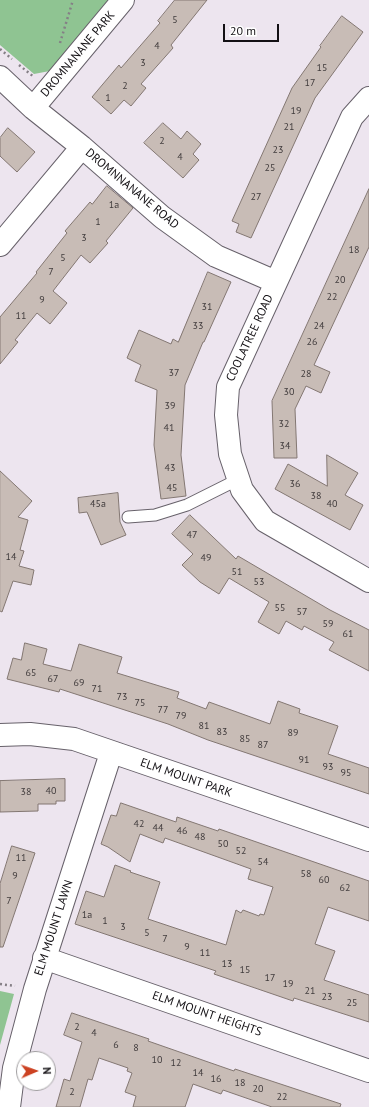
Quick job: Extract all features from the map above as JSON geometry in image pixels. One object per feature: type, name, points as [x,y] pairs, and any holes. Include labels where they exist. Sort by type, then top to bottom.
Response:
[{"type":"street","name":"DROMNANANE PARK","points":[[33,108],[123,0]]},
{"type":"street","name":"DROMNNANANE ROAD","points":[[0,77],[33,108],[82,147],[162,217],[216,256],[276,282]]},
{"type":"street","name":"COOLATREE ROAD","points":[[367,573],[266,521],[242,490],[230,454],[226,415],[228,387],[352,117],[369,98]]},
{"type":"street","points":[[0,246],[82,147]]},
{"type":"street","name":"ELM MOUNT PARK","points":[[0,734],[30,734],[74,740],[369,840]]},
{"type":"street","name":"ELM MOUNT LAWN","points":[[9,1107],[14,1068],[44,958],[111,752]]},
{"type":"street","name":"ELM MOUNT HEIGHTS","points":[[44,958],[369,1071]]},
{"type":"lane","points":[[128,517],[155,515],[187,505],[239,479]]},
{"type":"path","points":[[0,49],[37,79]]},
{"type":"green space","points":[[0,0],[109,0],[73,44],[55,70],[34,74],[0,45]]},
{"type":"green space","points":[[0,991],[14,994],[0,1045]]},
{"type":"building","points":[[175,0],[207,0],[171,45],[173,48],[141,84],[146,88],[131,106],[124,100],[111,114],[92,97],[119,65],[121,68],[160,23],[158,21]]},
{"type":"building","points":[[342,16],[363,32],[315,98],[251,238],[236,232],[239,224],[232,221],[292,88]]},
{"type":"building","points":[[163,123],[181,139],[187,131],[201,144],[193,154],[199,160],[183,178],[144,143]]},
{"type":"building","points":[[8,128],[35,152],[17,172],[0,156],[0,138]]},
{"type":"building","points":[[107,186],[133,208],[106,241],[108,243],[90,263],[81,255],[53,291],[67,303],[50,324],[37,313],[15,340],[18,342],[0,364],[0,317],[37,273],[36,272],[67,233],[65,231],[90,202],[92,204]]},
{"type":"building","points":[[369,189],[369,247],[314,365],[330,372],[321,393],[306,386],[295,409],[297,458],[274,458],[272,401]]},
{"type":"building","points":[[208,272],[231,282],[185,385],[181,455],[186,496],[161,499],[154,445],[157,390],[135,381],[141,365],[127,358],[139,330],[171,344],[173,339],[178,342]]},
{"type":"building","points":[[327,455],[358,473],[345,495],[363,505],[350,530],[275,489],[288,464],[327,486]]},
{"type":"building","points":[[0,471],[32,501],[18,517],[28,520],[20,550],[24,551],[19,566],[34,570],[31,585],[13,581],[2,612],[0,611]]},
{"type":"building","points":[[118,493],[120,522],[126,535],[101,545],[87,512],[79,513],[78,498]]},
{"type":"building","points":[[190,515],[236,559],[238,556],[330,610],[369,630],[369,671],[329,650],[334,642],[304,626],[302,630],[286,621],[279,634],[258,622],[269,602],[229,578],[219,594],[200,582],[182,565],[193,554],[172,534]]},
{"type":"building","points":[[25,643],[47,649],[43,664],[71,671],[79,644],[122,657],[117,673],[179,692],[177,698],[206,709],[209,702],[270,724],[278,701],[300,709],[299,713],[338,726],[328,754],[369,768],[369,794],[208,740],[168,724],[60,689],[59,692],[7,679],[13,658],[21,660]]},
{"type":"building","points":[[65,779],[65,801],[56,801],[56,804],[38,804],[38,811],[0,812],[0,781]]},
{"type":"building","points":[[121,803],[176,822],[177,817],[218,831],[219,829],[369,881],[369,921],[328,907],[315,944],[335,951],[324,980],[369,995],[369,1022],[294,998],[293,1001],[214,974],[216,971],[75,924],[86,891],[104,897],[115,865],[131,871],[130,872],[160,882],[148,919],[226,945],[236,910],[241,913],[243,910],[259,916],[260,914],[264,915],[273,887],[248,879],[251,869],[165,838],[163,843],[140,834],[130,862],[101,844],[111,815],[116,816]]},
{"type":"building","points":[[12,846],[35,853],[3,947],[0,947],[0,884]]},
{"type":"building","points":[[72,1013],[149,1039],[148,1041],[234,1071],[235,1069],[341,1104],[340,1107],[272,1107],[223,1090],[221,1094],[193,1084],[185,1107],[133,1107],[136,1096],[125,1092],[132,1073],[127,1071],[128,1068],[99,1058],[92,1080],[88,1079],[80,1107],[56,1107],[64,1079],[70,1081],[82,1042],[64,1035]]}]
